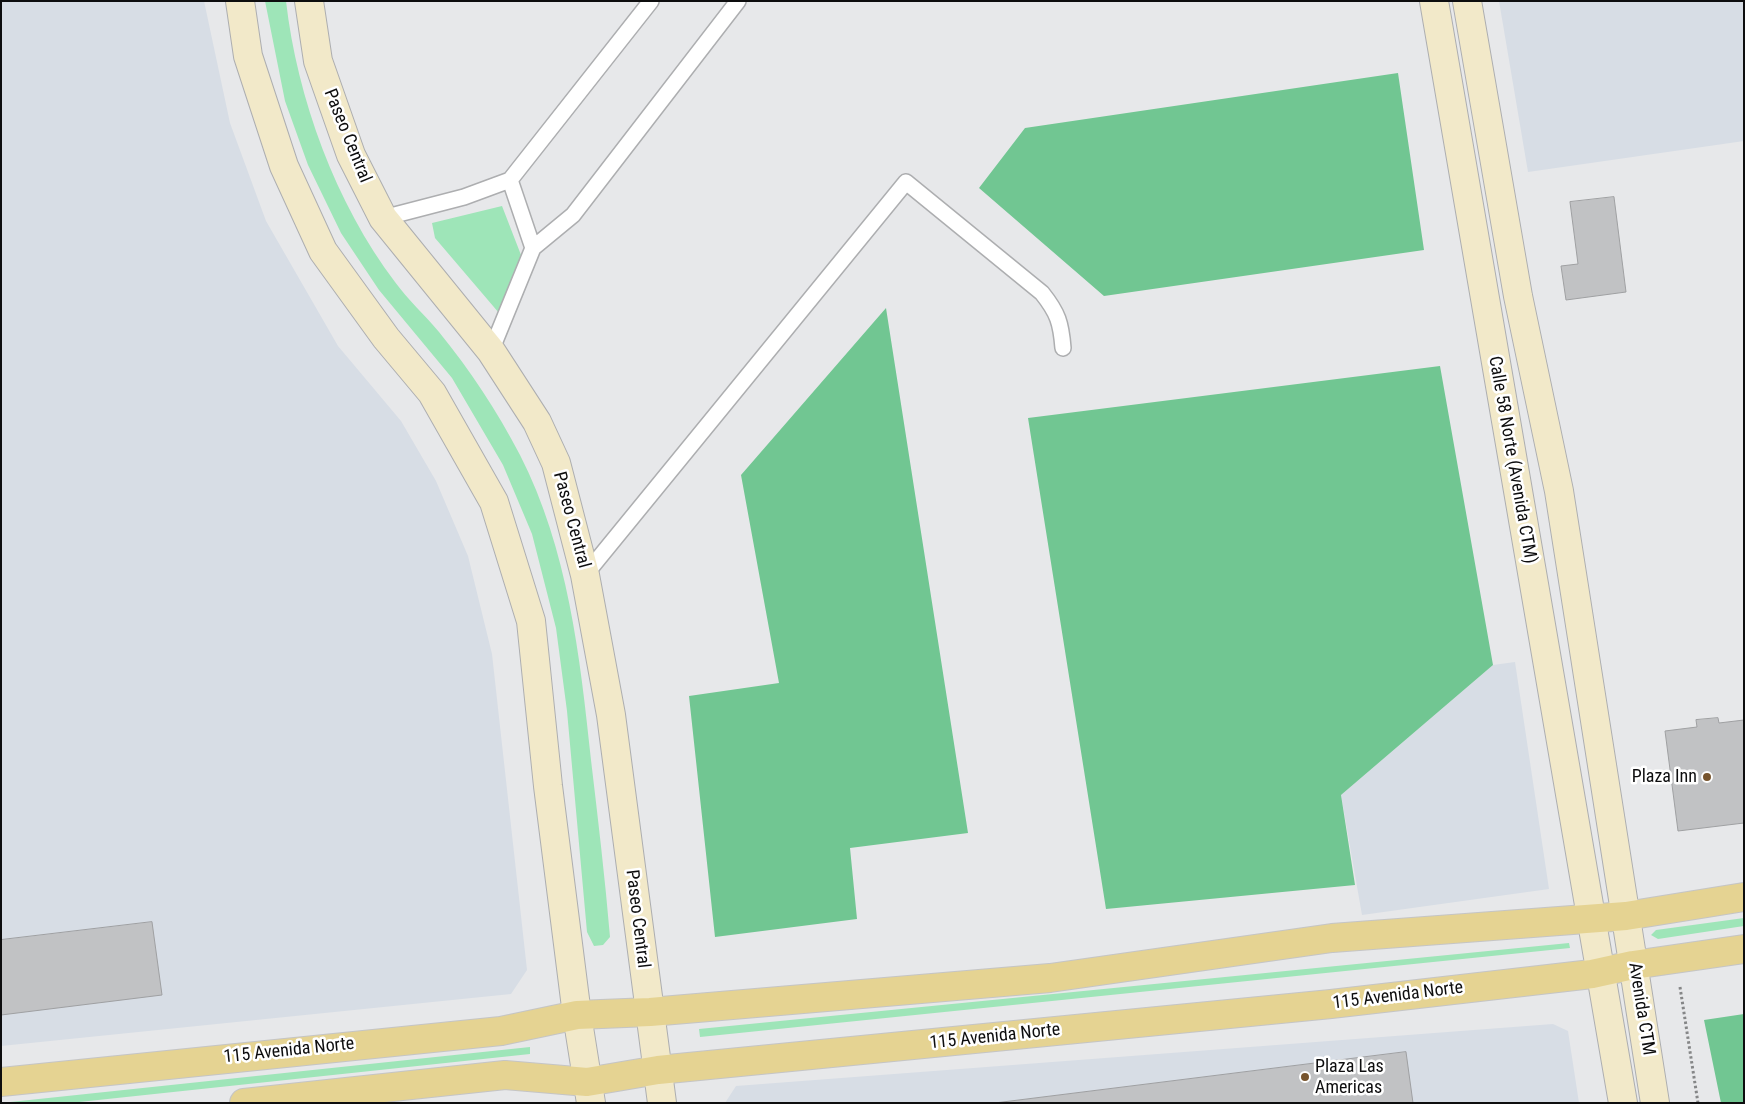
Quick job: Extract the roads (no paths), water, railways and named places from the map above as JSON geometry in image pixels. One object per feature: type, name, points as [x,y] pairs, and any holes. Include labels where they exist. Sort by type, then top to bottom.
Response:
[{"type":"main road","points":[[240,1],[248,56],[284,166],[323,251],[386,338],[432,393],[494,502],[531,621],[548,786],[577,1015],[589,1092]]},
{"type":"main road","name":"Paseo Central","points":[[309,1],[318,61],[351,155],[383,218],[490,351],[537,422],[556,463],[585,575],[610,715],[662,1103]]},
{"type":"main road","name":"Calle 58 Norte (Avenida CTM)","points":[[1434,1],[1591,918]]},
{"type":"main road","name":"Calle 58 Norte (Avenida CTM)","points":[[1467,1],[1518,296],[1559,491],[1626,916]]},
{"type":"main road","points":[[650,1012],[1050,978],[1332,938],[1626,916],[1744,896]]},
{"type":"main road","name":"Avenida CTM","points":[[1626,916],[1655,1103]]},
{"type":"main road","name":"Avenida CTM","points":[[1591,918],[1624,1103]]},
{"type":"main road","name":"115 Avenida Norte","points":[[244,1103],[505,1075],[589,1092],[658,1070],[1331,1004],[1600,972],[1634,965],[1744,949]]},
{"type":"main road","name":"115 Avenida Norte","points":[[1,1082],[501,1031],[577,1015],[650,1012]]},
{"type":"lane","points":[[383,218],[464,197],[510,180],[651,1]]},
{"type":"lane","points":[[490,351],[533,248],[573,214],[738,1]]},
{"type":"lane","points":[[510,180],[533,248]]},
{"type":"lane","points":[[585,575],[906,182],[1042,292],[1058,316],[1063,348]]},
{"type":"place","name":"Plaza Inn","points":[[1707,777]]},
{"type":"place","name":"Plaza Las Americas","points":[[1305,1077]]}]
